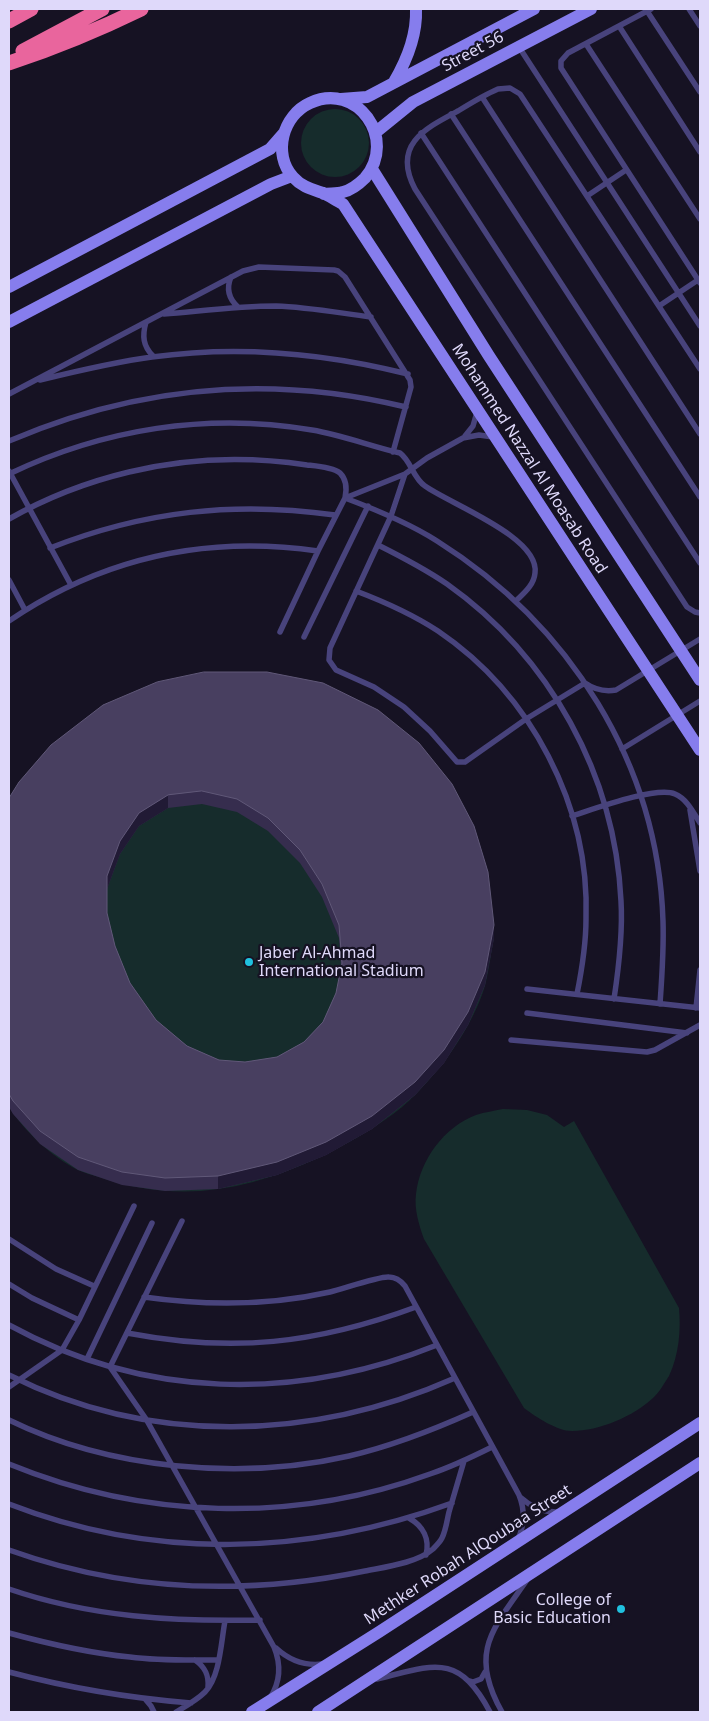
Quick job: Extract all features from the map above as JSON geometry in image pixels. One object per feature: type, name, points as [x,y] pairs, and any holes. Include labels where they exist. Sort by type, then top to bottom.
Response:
[{"type":"highway","points":[[9,21],[32,9]]},
{"type":"highway","points":[[9,58],[102,9]]},
{"type":"highway","points":[[9,63],[46,51],[141,9]]},
{"type":"street","points":[[394,83],[408,56],[412,42],[416,9]]},
{"type":"street","name":"Street 56","points":[[338,99],[367,97],[534,9]]},
{"type":"street","name":"Street 56","points":[[376,132],[413,102],[519,46],[571,13],[591,9]]},
{"type":"street","points":[[324,99],[338,99],[350,103],[361,110],[370,120],[376,132],[378,145],[372,169],[359,184],[343,192],[324,194],[306,188],[292,176],[285,163],[282,148],[284,133],[289,121],[298,110],[310,103],[324,99]]},
{"type":"street","points":[[9,287],[270,150],[284,133]]},
{"type":"street","name":"Mohammed Nazzal Al Moasab Road","points":[[372,169],[489,356],[700,680]]},
{"type":"street","points":[[9,322],[271,184],[292,176]]},
{"type":"street","name":"Mohammed Nazzal Al Moasab Road","points":[[324,194],[343,204],[477,412],[700,750]]},
{"type":"street","name":"Methker Robah AlQoubaa Street","points":[[252,1712],[514,1545],[700,1423]]},
{"type":"street","points":[[318,1712],[700,1463]]},
{"type":"lane","points":[[689,9],[700,26]]},
{"type":"lane","points":[[659,306],[699,282],[562,71],[560,64],[563,58],[586,44],[649,10],[700,92]]},
{"type":"lane","points":[[619,26],[700,152]]},
{"type":"lane","points":[[586,44],[700,219]]},
{"type":"lane","points":[[519,46],[700,326]]},
{"type":"lane","points":[[700,369],[520,94],[515,90],[498,89],[420,133],[413,143],[407,162],[410,180],[414,189],[687,607],[694,612],[700,613]]},
{"type":"lane","points":[[482,97],[700,434]]},
{"type":"lane","points":[[451,114],[700,498]]},
{"type":"lane","points":[[420,133],[700,564]]},
{"type":"lane","points":[[587,196],[626,170]]},
{"type":"lane","points":[[9,394],[250,268],[338,272],[345,277],[408,374],[411,387],[394,452]]},
{"type":"lane","points":[[231,277],[228,288],[238,307]]},
{"type":"lane","points":[[160,314],[238,307],[306,308],[371,317]]},
{"type":"lane","points":[[146,322],[143,332],[144,342],[153,356]]},
{"type":"lane","points":[[32,382],[108,364],[153,356],[222,351],[275,352],[336,359],[408,374]]},
{"type":"lane","points":[[9,441],[63,420],[104,408],[166,395],[208,390],[250,388],[313,391],[362,397],[406,407]]},
{"type":"lane","points":[[463,438],[473,426],[477,412]]},
{"type":"lane","points":[[71,585],[9,473],[62,451],[116,436],[172,426],[228,423],[284,426],[340,436],[403,455],[420,482],[425,486],[480,516],[528,550],[534,561],[535,574],[530,586],[516,601]]},
{"type":"lane","points":[[345,498],[405,474],[411,468],[463,438],[478,435],[495,438]]},
{"type":"lane","points":[[9,519],[29,508],[87,484],[128,472],[170,464],[233,459],[282,462],[336,471],[345,482],[345,498],[335,515],[280,632]]},
{"type":"lane","points":[[405,474],[391,516],[330,648],[328,656],[330,664],[336,670],[374,688],[404,707],[430,731],[456,762],[465,762],[526,719],[585,683]]},
{"type":"lane","points":[[345,498],[391,516],[436,540],[470,563],[516,601],[541,626],[585,683],[605,716],[622,750],[640,796],[652,837],[662,911],[663,962],[660,1004]]},
{"type":"lane","points":[[304,637],[368,506]]},
{"type":"lane","points":[[50,548],[143,519],[182,513],[220,509],[259,508],[298,510],[335,515]]},
{"type":"lane","points":[[9,621],[71,585],[130,562],[192,549],[235,545],[256,545],[318,551]]},
{"type":"lane","points":[[378,545],[425,570],[454,590],[488,618],[525,656],[558,700],[585,750],[605,806],[617,861],[621,902],[621,934],[614,998]]},
{"type":"lane","points":[[9,580],[25,610]]},
{"type":"lane","points":[[356,591],[392,605],[419,619],[456,645],[490,675],[526,719],[546,751],[572,816],[583,866],[586,892],[585,943],[576,994]]},
{"type":"lane","points":[[585,683],[596,690],[616,690],[700,640]]},
{"type":"lane","points":[[622,750],[700,701]]},
{"type":"lane","points":[[572,816],[640,796],[670,792],[681,797],[689,805],[700,823]]},
{"type":"lane","points":[[689,805],[700,871]]},
{"type":"lane","points":[[527,989],[698,1008],[700,970]]},
{"type":"lane","points":[[526,1013],[687,1033]]},
{"type":"lane","points":[[511,1040],[648,1052],[700,1025]]},
{"type":"lane","points":[[9,1387],[62,1350],[134,1206]]},
{"type":"lane","points":[[110,1366],[182,1221]]},
{"type":"lane","points":[[87,1359],[152,1223]]},
{"type":"lane","points":[[9,1239],[56,1269],[94,1286]]},
{"type":"lane","points":[[144,1297],[200,1303],[266,1302],[314,1295],[382,1277],[389,1277],[402,1283],[519,1495],[524,1521],[522,1530],[514,1545]]},
{"type":"lane","points":[[9,1284],[32,1298],[78,1320]]},
{"type":"lane","points":[[127,1333],[161,1340],[217,1344],[273,1342],[346,1330],[416,1307]]},
{"type":"lane","points":[[9,1325],[62,1350],[110,1366],[160,1378],[236,1385],[288,1383],[322,1379],[364,1370],[413,1355],[437,1345]]},
{"type":"lane","points":[[110,1366],[146,1419],[274,1646],[280,1666],[279,1676],[272,1695],[266,1703]]},
{"type":"lane","points":[[9,1375],[84,1405],[183,1425],[234,1427],[310,1422],[359,1412],[408,1398],[455,1378]]},
{"type":"lane","points":[[9,1420],[52,1438],[91,1450],[131,1459],[171,1465],[260,1468],[304,1464],[348,1456],[391,1445],[433,1430],[474,1412]]},
{"type":"lane","points":[[9,1464],[45,1478],[90,1491],[151,1504],[196,1508],[246,1509],[300,1505],[332,1500],[400,1484],[464,1461],[492,1447]]},
{"type":"lane","points":[[9,1550],[64,1568],[139,1582],[177,1586],[240,1587],[329,1578],[410,1561],[426,1555],[443,1537],[464,1461]]},
{"type":"lane","points":[[519,1495],[536,1508],[549,1512],[563,1512]]},
{"type":"lane","points":[[9,1504],[55,1520],[118,1535],[217,1545],[272,1543],[345,1534],[408,1518],[452,1503]]},
{"type":"lane","points":[[408,1518],[418,1525],[425,1535],[427,1543],[426,1555]]},
{"type":"lane","points":[[502,1712],[485,1672],[486,1647],[490,1635],[534,1571]]},
{"type":"lane","points":[[9,1589],[63,1604],[112,1614],[161,1619],[260,1620]]},
{"type":"lane","points":[[176,1712],[208,1690],[214,1679],[225,1621]]},
{"type":"lane","points":[[9,1633],[48,1644],[131,1658],[218,1660]]},
{"type":"lane","points":[[274,1646],[295,1661],[312,1664],[328,1663]]},
{"type":"lane","points":[[195,1660],[202,1665],[206,1672],[209,1681],[208,1690]]},
{"type":"lane","points":[[365,1682],[434,1666],[443,1667],[454,1670],[470,1681],[490,1712]]},
{"type":"lane","points":[[9,1672],[76,1688],[146,1700],[190,1703]]},
{"type":"lane","points":[[470,1681],[478,1681],[485,1672]]},
{"type":"lane","points":[[146,1700],[152,1706],[154,1712]]},
{"type":"green space","points":[[328,109],[342,109],[354,114],[364,124],[369,136],[369,150],[364,162],[354,172],[342,177],[328,177],[316,172],[306,162],[301,150],[301,136],[306,124],[316,114]]},
{"type":"green space","name":"Jaber Al-Ahmad International Stadium","points":[[103,719],[494,938],[488,974],[480,1001],[457,1044],[438,1070],[409,1101],[384,1120],[334,1150],[286,1172],[235,1186],[203,1191],[173,1191],[128,1185],[80,1171],[49,1151],[15,1116],[9,1107],[9,811]]},
{"type":"green space","points":[[503,1109],[527,1110],[547,1115],[564,1127],[574,1121],[679,1308],[680,1325],[677,1351],[669,1376],[655,1396],[645,1405],[616,1421],[593,1428],[572,1431],[560,1429],[547,1423],[524,1408],[424,1239],[420,1228],[416,1211],[416,1194],[418,1181],[428,1157],[444,1136],[464,1120],[479,1114]]},
{"type":"building","name":"Jaber Al-Ahmad International Stadium","points":[[204,672],[267,672],[323,683],[378,710],[419,743],[452,784],[474,826],[488,872],[494,925],[485,972],[468,1012],[444,1050],[415,1082],[372,1116],[326,1142],[277,1162],[218,1176],[165,1178],[122,1172],[78,1157],[40,1131],[9,1094],[9,798],[19,782],[51,745],[103,705],[157,682]],"holes":[[[202,791],[237,799],[268,818],[300,850],[322,884],[339,925],[342,963],[336,993],[323,1022],[304,1042],[277,1057],[245,1062],[219,1060],[187,1046],[156,1020],[130,983],[115,946],[107,913],[107,876],[120,841],[139,813],[168,795]]]},
{"type":"place","name":"Jaber Al-Ahmad International Stadium","points":[[249,962]]},
{"type":"place","name":"College of Basic Education","points":[[621,1609]]}]
